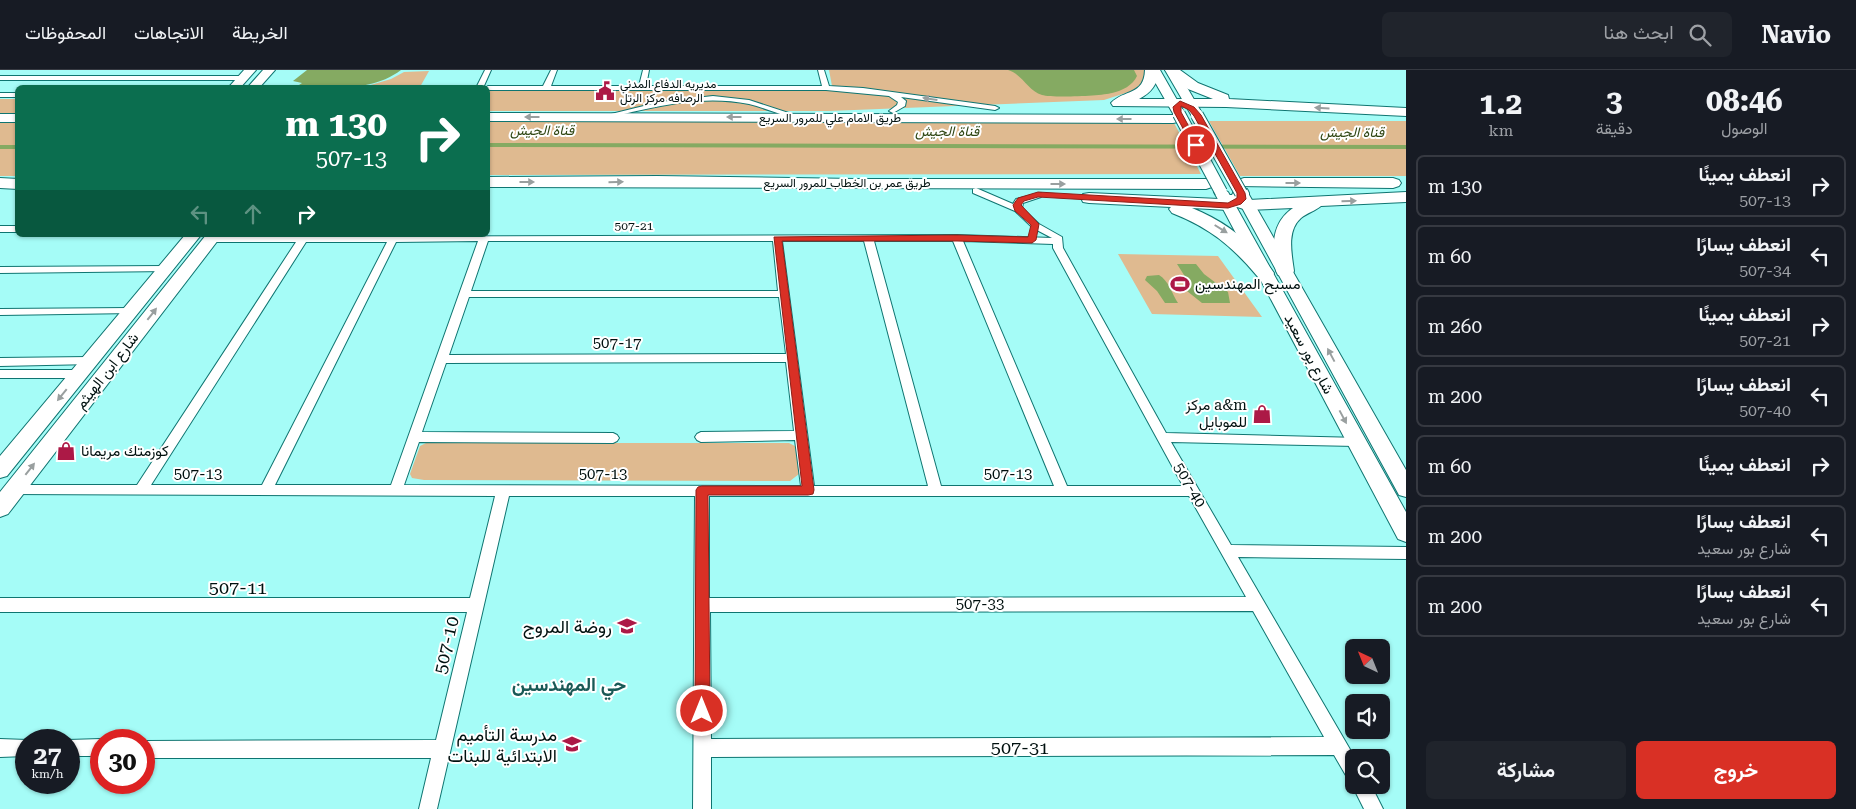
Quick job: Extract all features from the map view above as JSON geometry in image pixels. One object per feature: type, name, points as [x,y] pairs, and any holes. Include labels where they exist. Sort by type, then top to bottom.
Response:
[{"type":"highway","points":[[1153,70],[1150,83],[1143,92],[1135,96],[1105,103],[1187,110],[1261,104]]},
{"type":"highway","points":[[1172,70],[1182,79],[1209,94],[1229,99],[1261,104],[1406,112]]},
{"type":"highway","points":[[826,118],[893,111],[1087,104]]},
{"type":"highway","name":"طريق الامام علي للمرور السريع","points":[[490,116],[826,118],[1187,110]]},
{"type":"highway","points":[[0,118],[15,118]]},
{"type":"highway","points":[[1267,119],[1406,119]]},
{"type":"highway","name":"طريق عمر بن الخطاب للمرور السريع","points":[[490,182],[1206,184]]},
{"type":"highway","points":[[0,183],[15,184]]},
{"type":"highway","points":[[1142,202],[1236,198],[1406,183]]},
{"type":"highway","points":[[855,184],[1142,202],[1176,208],[1208,221],[1229,234],[1265,273]]},
{"type":"highway","points":[[1236,198],[1323,202],[1406,197]]},
{"type":"highway","points":[[1285,270],[1282,253],[1285,225],[1289,218],[1296,213],[1323,202]]},
{"type":"main road","points":[[255,85],[269,70]]},
{"type":"main road","name":"شارع بور سعيد","points":[[1153,70],[1187,110],[1236,198],[1265,273],[1406,533]]},
{"type":"main road","name":"شارع بور سعيد","points":[[1172,70],[1187,110],[1236,198],[1285,270],[1406,489]]},
{"type":"main road","points":[[236,85],[246,74]]},
{"type":"main road","name":"شارع ابن الهيثم","points":[[0,470],[170,263],[205,237]]},
{"type":"main road","name":"شارع ابن الهيثم","points":[[0,508],[196,257],[206,237]]},
{"type":"main road","points":[[170,263],[196,257]]},
{"type":"street","points":[[19,78],[30,70]]},
{"type":"street","points":[[480,85],[488,70]]},
{"type":"street","points":[[546,88],[554,70]]},
{"type":"street","points":[[642,88],[646,70]]},
{"type":"street","points":[[821,70],[826,88]]},
{"type":"street","points":[[0,78],[246,74]]},
{"type":"street","points":[[490,88],[826,88],[891,94],[996,108]]},
{"type":"street","points":[[891,94],[902,101],[901,106],[893,111]]},
{"type":"street","points":[[0,95],[15,95]]},
{"type":"street","points":[[976,191],[1018,209],[1035,224],[1056,236],[1058,241]]},
{"type":"street","points":[[1018,209],[1019,201],[1038,195]]},
{"type":"street","points":[[1032,240],[1035,224]]},
{"type":"street","points":[[0,229],[15,229]]},
{"type":"street","name":"507-21","points":[[230,237],[303,240],[957,238],[1058,241]]},
{"type":"street","points":[[777,238],[808,490]]},
{"type":"street","points":[[868,238],[936,490]]},
{"type":"street","points":[[957,238],[1062,491]]},
{"type":"street","points":[[266,490],[393,239]]},
{"type":"street","points":[[396,490],[484,239]]},
{"type":"street","points":[[141,490],[303,240]]},
{"type":"street","name":"507-40","points":[[1058,241],[1058,248],[1162,437],[1345,757]]},
{"type":"street","points":[[0,270],[170,263]]},
{"type":"street","points":[[464,294],[784,294]]},
{"type":"street","points":[[0,312],[130,311]]},
{"type":"street","name":"507-17","points":[[442,359],[792,358]]},
{"type":"street","points":[[0,362],[84,368]]},
{"type":"street","points":[[0,374],[84,368]]},
{"type":"street","points":[[701,436],[802,436]]},
{"type":"street","points":[[415,437],[613,438]]},
{"type":"street","points":[[1162,437],[1356,441]]},
{"type":"street","name":"507-13","points":[[14,490],[1193,491]]},
{"type":"street","name":"507-10","points":[[428,809],[503,490]]},
{"type":"street","points":[[702,490],[702,809]]},
{"type":"street","points":[[1227,551],[1406,553]]},
{"type":"street","name":"507-33","points":[[702,605],[1257,604]]},
{"type":"street","name":"507-11","points":[[0,605],[476,605]]},
{"type":"street","name":"507-31","points":[[702,748],[1339,746]]},
{"type":"street","points":[[0,748],[15,748]]},
{"type":"street","points":[[155,748],[442,749]]},
{"type":"street","points":[[1365,794],[1374,809]]},
{"type":"shaded area","points":[[307,70],[401,70],[390,77],[365,85],[299,85],[302,83],[293,81]]},
{"type":"shaded area","points":[[829,70],[1148,70],[1150,73],[1138,89],[1104,100],[829,111],[490,111],[490,88],[832,86]]},
{"type":"shaded area","points":[[1008,70],[1134,70],[1137,76],[1130,85],[1116,92],[1088,96],[1056,96],[1037,93],[1017,75]]},
{"type":"shaded area","points":[[429,71],[421,85],[371,85],[391,79],[404,72]]},
{"type":"shaded area","points":[[0,99],[15,99],[15,113],[0,113]]},
{"type":"shaded area","points":[[490,121],[1173,121],[1201,174],[490,175]]},
{"type":"shaded area","points":[[1209,121],[1406,121],[1406,176],[1240,176]]},
{"type":"shaded area","points":[[0,122],[15,122],[15,176],[0,176]]},
{"type":"shaded area","points":[[1118,254],[1218,256],[1262,317],[1152,314]]},
{"type":"shaded area","points":[[1177,264],[1196,264],[1204,274],[1228,292],[1230,303],[1202,303],[1187,291],[1184,275]]},
{"type":"shaded area","points":[[1159,275],[1168,284],[1178,303],[1165,303],[1157,291],[1145,280],[1147,276]]},
{"type":"shaded area","points":[[426,443],[789,443],[795,446],[799,474],[790,481],[424,480],[412,478],[410,474],[420,446]]},
{"type":"waterway","name":"قناة الجيش","points":[[490,145],[1406,147]]},
{"type":"waterway","name":"قناة الجيش","points":[[0,147],[15,147]]},
{"type":"place","name":"مديريه الدفاع المدني الرصافه مركز الرتل","points":[[605,91]]},
{"type":"place","name":"مسبح المهندسين","points":[[1180,284]]},
{"type":"place","name":"مركز a&m للموبايل","points":[[1262,414]]},
{"type":"place","name":"كوزمتك مريمانا","points":[[66,451]]},
{"type":"place","name":"روضة المروج","points":[[627,626]]},
{"type":"place","name":"مدرسة التأميم الابتدائية للبنات","points":[[572,744]]},
{"type":"district","name":"حي المهندسين","points":[[569,684]]},
{"type":"route","points":[[702,711],[702,490],[808,490],[777,238],[1032,240],[1035,224],[1018,209],[1017,203],[1021,199],[1038,195],[1142,202],[1228,205],[1240,201],[1242,199],[1241,193],[1197,115],[1191,109],[1180,104],[1177,107],[1178,112],[1196,145]]}]
